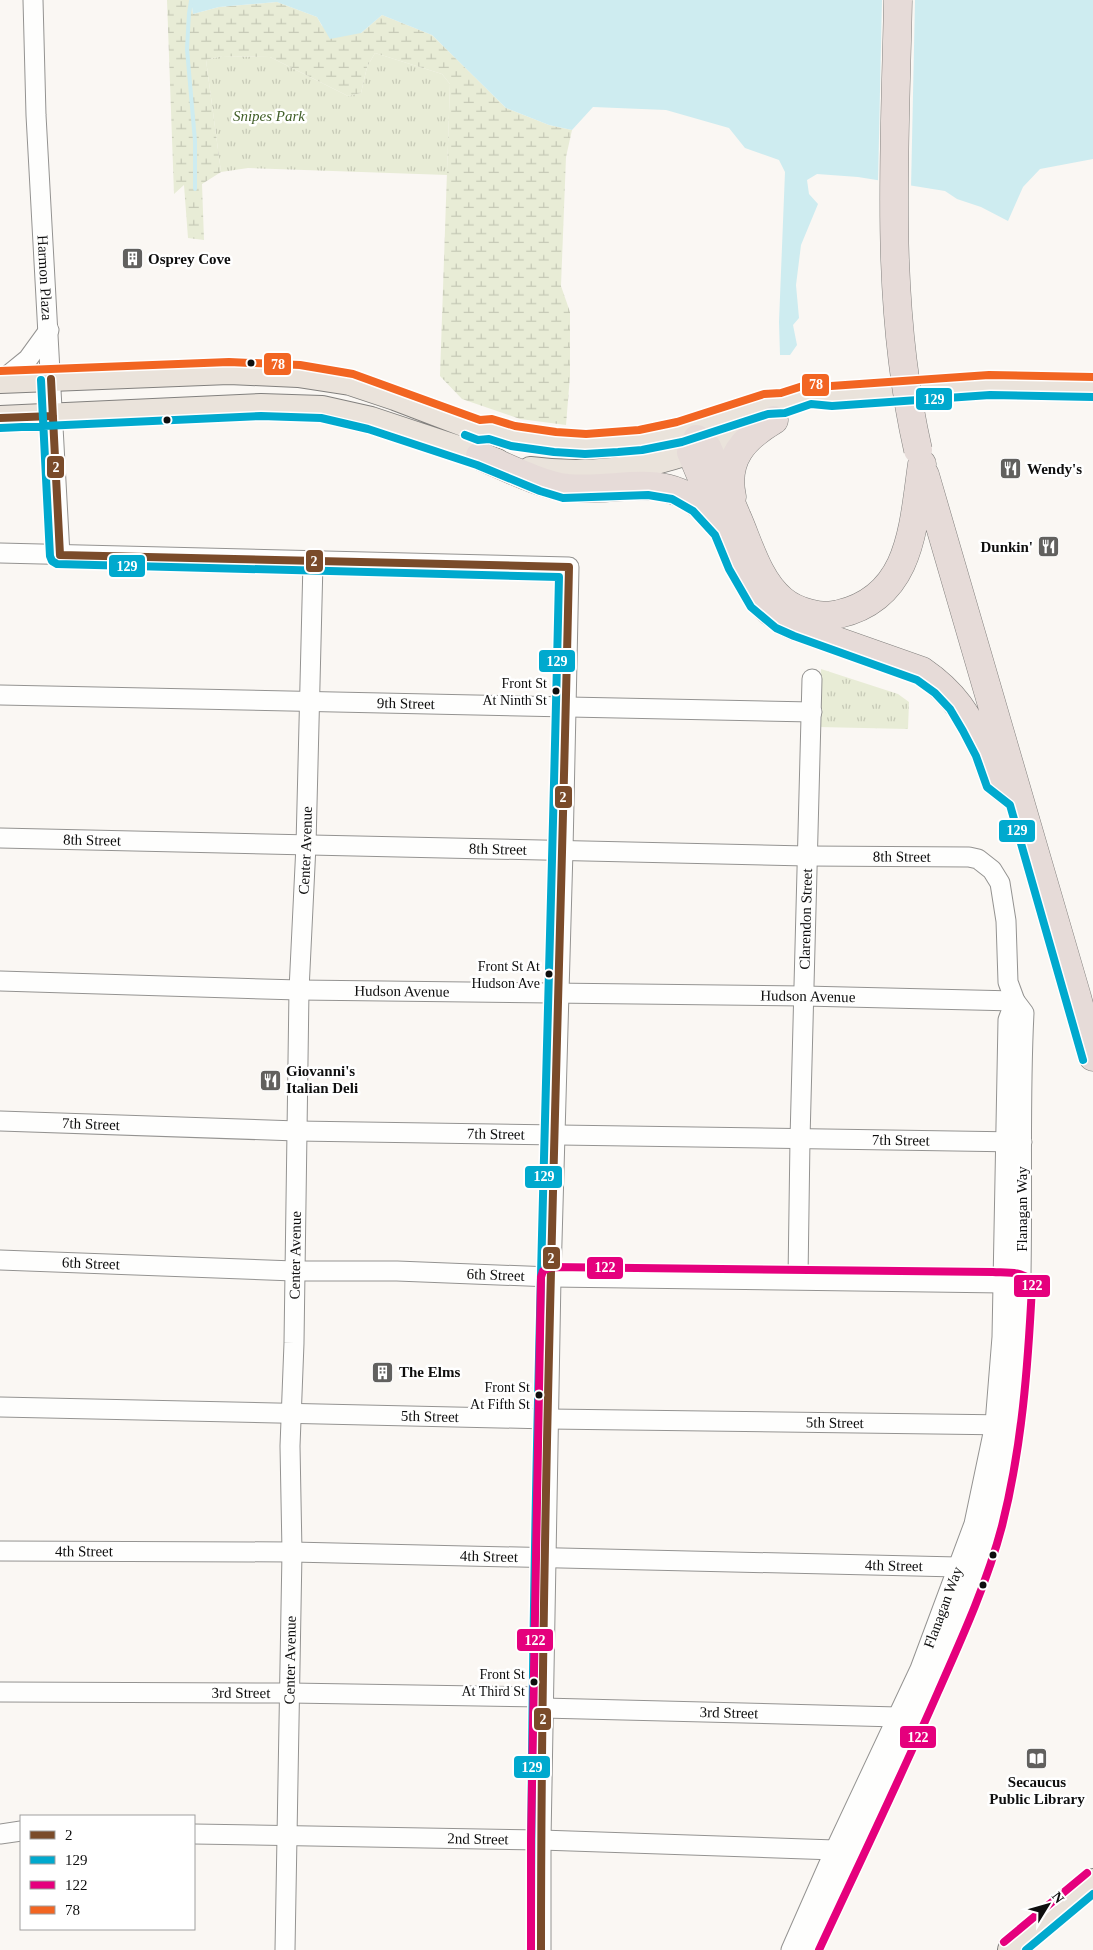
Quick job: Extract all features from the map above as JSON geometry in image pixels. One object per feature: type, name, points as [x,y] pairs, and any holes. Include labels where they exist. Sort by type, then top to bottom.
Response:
[{"type":"highway","points":[[898,0],[894,226],[895,294],[904,376],[920,457],[1080,1004],[1093,1057]]},
{"type":"highway","points":[[731,524],[731,476],[736,457],[747,439],[779,412]]},
{"type":"highway","points":[[479,443],[544,482],[565,488],[649,485],[675,489],[688,495],[731,524],[767,583],[782,600],[804,612],[833,616],[855,611],[875,599],[892,583],[902,562],[915,512],[920,457]]},
{"type":"highway","points":[[698,446],[731,524],[748,584],[759,601],[782,620],[922,671],[942,685],[958,703],[972,726],[985,752],[996,782],[1019,799]]},
{"type":"main road","points":[[1,381],[229,372],[298,375],[350,383],[395,398],[479,443]]},
{"type":"main road","points":[[0,418],[260,406],[322,408],[479,443],[486,438],[538,453],[585,457],[698,446],[779,412],[816,405],[831,396],[990,385],[1093,387]]},
{"type":"main road","points":[[479,443],[490,429],[513,436],[555,442],[586,444],[632,441],[680,432],[766,404],[779,412]]},
{"type":"main road","points":[[1010,1950],[1093,1881]]},
{"type":"street","name":"Harmon Plaza","points":[[33,0],[36,114],[60,555]]},
{"type":"street","points":[[1,381],[28,359],[49,330]]},
{"type":"street","points":[[0,553],[569,568],[551,1277],[543,1703],[541,1950]]},
{"type":"street","name":"Center Avenue","points":[[285,1950],[292,1552],[291,1413],[294,1343],[299,990],[306,845],[313,562]]},
{"type":"street","name":"Clarendon Street","points":[[798,1280],[812,679]]},
{"type":"street","name":"9th Street","points":[[0,695],[812,712]]},
{"type":"street","name":"8th Street","points":[[0,838],[807,856],[969,857],[978,859],[992,870],[1000,883],[1008,948],[1008,982],[1015,1002]]},
{"type":"street","name":"Hudson Avenue","points":[[0,981],[299,990],[804,996],[1015,1002]]},
{"type":"street","name":"Flanagan Way","points":[[1009,1360],[1003,1282],[1013,1214],[1014,1142],[1008,1020],[1015,1002]]},
{"type":"street","name":"7th Street","points":[[0,1121],[297,1131],[1014,1142]]},
{"type":"street","name":"Flanagan Way","points":[[791,1950],[843,1853],[906,1719],[965,1605],[991,1525],[989,1496],[1002,1425],[1009,1360],[1022,1285],[1013,1214]]},
{"type":"street","name":"6th Street","points":[[0,1260],[294,1271],[396,1271],[551,1277],[1003,1282],[1022,1285]]},
{"type":"street","name":"5th Street","points":[[0,1407],[549,1419],[1002,1425]]},
{"type":"street","name":"Flanagan Way","points":[[906,1719],[920,1669],[958,1566],[974,1524],[989,1496]]},
{"type":"street","name":"4th Street","points":[[0,1551],[292,1552],[958,1566],[976,1573]]},
{"type":"street","name":"3rd Street","points":[[0,1692],[290,1693],[906,1719]]},
{"type":"street","points":[[0,1834],[20,1832]]},
{"type":"street","name":"2nd Street","points":[[195,1834],[541,1840],[843,1853]]},
{"type":"street","name":"Flanagan Way","points":[[808,1950],[843,1853]]},
{"type":"green space","points":[[167,0],[191,0],[193,14],[219,7],[277,2],[317,17],[322,26],[361,33],[382,15],[432,35],[506,108],[549,125],[572,130],[566,157],[561,286],[570,312],[570,376],[566,425],[520,419],[462,399],[440,376],[450,84],[442,74],[375,53],[367,67],[361,93],[348,96],[270,57],[222,56],[206,60],[221,172],[202,184],[204,240],[188,238],[184,185],[174,194]]},
{"type":"green space","name":"Snipes Park","points":[[375,53],[442,74],[450,84],[447,175],[248,168],[221,172],[206,60],[222,56],[270,57],[348,96],[361,93],[367,67]]},
{"type":"green space","points":[[821,669],[898,694],[909,702],[908,729],[819,727]]},
{"type":"water","points":[[191,0],[1093,0],[1093,159],[1040,169],[1023,187],[1008,221],[981,207],[957,199],[945,191],[858,177],[817,174],[807,180],[809,194],[818,204],[801,245],[796,285],[799,318],[793,325],[797,345],[790,355],[780,355],[779,322],[785,172],[779,160],[745,148],[729,128],[666,110],[593,107],[572,130],[549,125],[506,108],[432,35],[382,15],[361,33],[330,39],[317,17],[277,2],[219,7],[193,14]]},
{"type":"pier","points":[[882,0],[915,0],[911,188],[878,183]]},
{"type":"waterway","points":[[191,1],[187,49],[195,141],[195,189]]},
{"type":"transit line","name":"78","points":[[0,371],[229,362],[300,365],[353,374],[480,420],[492,419],[515,426],[586,434],[639,430],[677,422],[764,394],[781,393],[809,384],[831,386],[989,375],[1093,377]]},
{"type":"transit line","name":"2","points":[[51,379],[60,555]]},
{"type":"transit line","name":"129","points":[[41,380],[50,556],[52,561],[57,564],[559,577],[537,1435],[531,1950]]},
{"type":"transit line","name":"129","points":[[465,435],[478,440],[489,439],[511,446],[585,454],[642,450],[682,442],[768,414],[785,413],[811,404],[832,406],[990,395],[1093,397]]},
{"type":"transit line","name":"2","points":[[0,418],[53,416]]},
{"type":"transit line","name":"129","points":[[0,428],[261,416],[321,418],[368,429],[477,465],[540,491],[563,498],[648,495],[672,499],[693,511],[715,535],[729,569],[751,607],[776,628],[917,680],[935,693],[950,709],[976,756],[987,787],[1010,805],[1083,1060]]},
{"type":"transit line","name":"2","points":[[60,555],[569,567]]},
{"type":"transit line","name":"2","points":[[541,1950],[547,1431],[569,567]]},
{"type":"transit line","name":"122","points":[[531,1950],[531,1840],[541,1277],[543,1271],[551,1267],[1016,1273],[1027,1277],[1032,1286],[1026,1376],[1015,1466],[996,1547],[956,1651],[819,1950]]},
{"type":"transit line","name":"122","points":[[1004,1942],[1087,1873]]},
{"type":"transit line","name":"129","points":[[1026,1950],[1093,1894]]},
{"type":"place","name":"Osprey Cove","points":[[132,259]]},
{"type":"place","name":"Wendy's","points":[[1011,469]]},
{"type":"place","name":"Dunkin'","points":[[1049,547]]},
{"type":"place","name":"Front St At Ninth St","points":[[556,691]]},
{"type":"place","name":"Front St At Hudson Ave","points":[[549,974]]},
{"type":"place","name":"Giovanni's Italian Deli","points":[[270,1080]]},
{"type":"place","name":"The Elms","points":[[383,1372]]},
{"type":"place","name":"Front St At Fifth St","points":[[539,1395]]},
{"type":"place","name":"Front St At Third St","points":[[534,1682]]},
{"type":"place","name":"Secaucus Public Library","points":[[1037,1759]]}]
